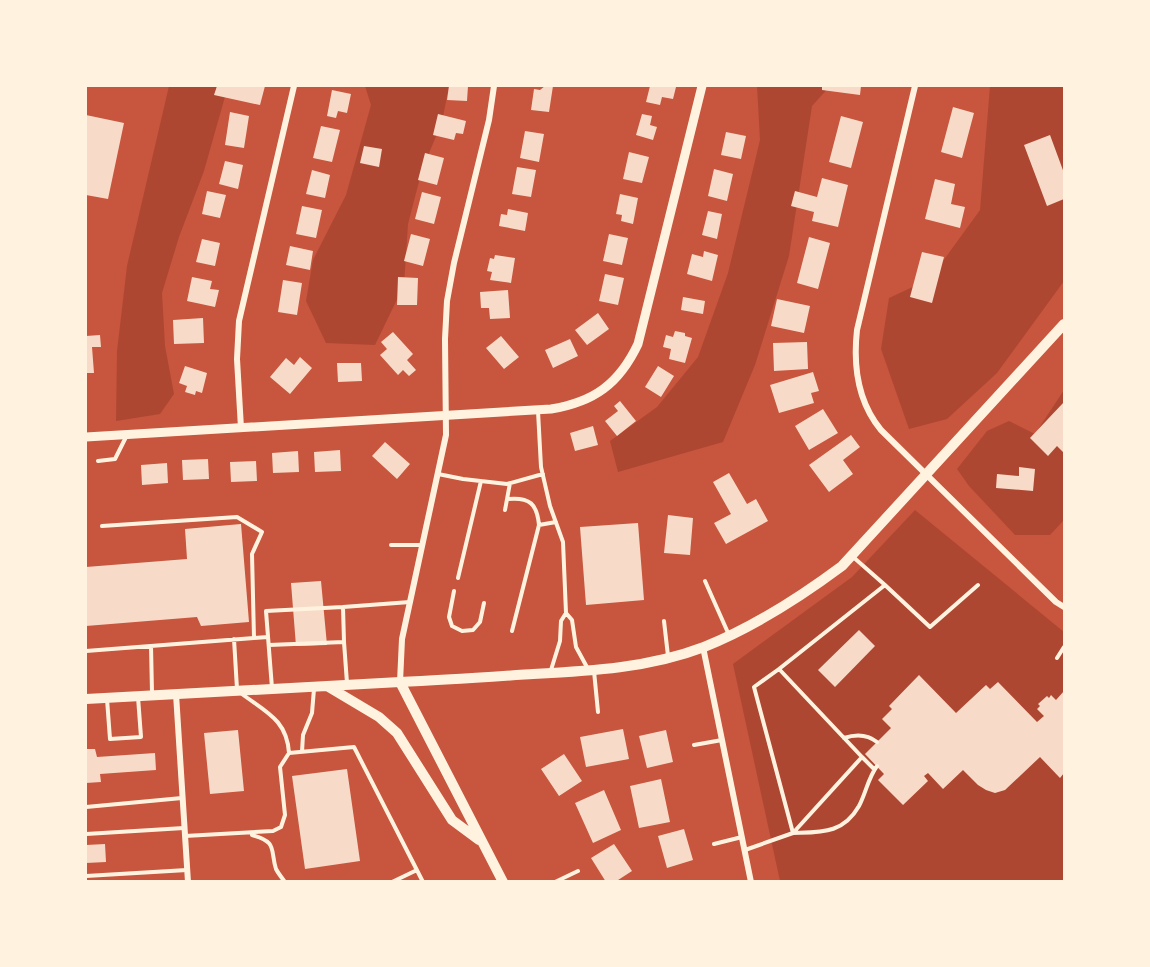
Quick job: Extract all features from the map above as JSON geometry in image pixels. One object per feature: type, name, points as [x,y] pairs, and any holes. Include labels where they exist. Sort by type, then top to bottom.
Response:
[{"type":"main road","points":[[86,699],[591,671],[668,658],[703,647],[771,615],[842,566],[1065,324]]},
{"type":"main road","points":[[400,682],[503,882]]},
{"type":"main road","points":[[326,686],[379,717],[397,733],[452,820],[483,843]]},
{"type":"street","points":[[241,428],[237,359],[239,321],[294,86]]},
{"type":"street","points":[[400,682],[402,639],[446,435],[447,301],[489,120],[494,86]]},
{"type":"street","points":[[86,436],[538,410],[570,406],[596,395],[618,376],[630,361],[641,333],[702,86]]},
{"type":"street","points":[[915,86],[857,330],[855,350],[859,388],[869,414],[881,430],[1056,602],[1065,607]]},
{"type":"street","points":[[703,647],[751,882]]},
{"type":"street","points":[[176,694],[188,882]]},
{"type":"lane","points":[[538,410],[543,474],[562,542],[566,613],[561,621],[560,641],[550,673]]},
{"type":"lane","points":[[98,460],[115,459],[127,434]]},
{"type":"lane","points":[[438,474],[510,483],[543,474]]},
{"type":"lane","points":[[458,578],[481,481]]},
{"type":"lane","points":[[506,510],[510,483]]},
{"type":"lane","points":[[508,499],[518,498],[530,501],[537,511],[539,525],[512,631]]},
{"type":"lane","points":[[102,526],[237,517],[262,532],[252,554],[254,638]]},
{"type":"lane","points":[[539,525],[556,522]]},
{"type":"lane","points":[[391,545],[423,545]]},
{"type":"lane","points":[[852,555],[930,627],[978,585]]},
{"type":"lane","points":[[705,581],[730,635]]},
{"type":"lane","points":[[793,833],[754,687],[885,585]]},
{"type":"lane","points":[[454,591],[449,617],[452,626],[462,631],[473,630],[480,622],[484,603]]},
{"type":"lane","points":[[272,689],[266,611],[410,602]]},
{"type":"lane","points":[[343,607],[347,685]]},
{"type":"lane","points":[[566,613],[572,620],[576,647],[591,671],[598,712]]},
{"type":"lane","points":[[664,621],[668,658]]},
{"type":"lane","points":[[86,651],[268,637]]},
{"type":"lane","points":[[185,836],[273,831],[281,827],[285,815],[280,766],[289,753],[288,739],[278,720],[237,691],[234,639]]},
{"type":"lane","points":[[269,645],[344,642]]},
{"type":"lane","points":[[151,646],[152,696]]},
{"type":"lane","points":[[1057,658],[1065,647]]},
{"type":"lane","points":[[744,850],[793,833],[823,832],[842,827],[859,806],[875,768],[779,669]]},
{"type":"lane","points":[[302,752],[303,735],[312,713],[315,687]]},
{"type":"lane","points":[[107,698],[110,739],[141,737],[138,696]]},
{"type":"lane","points":[[844,738],[861,735],[871,737],[877,742]]},
{"type":"lane","points":[[694,745],[722,740]]},
{"type":"lane","points":[[289,753],[354,747],[423,882]]},
{"type":"lane","points":[[793,833],[862,757]]},
{"type":"lane","points":[[86,807],[182,798]]},
{"type":"lane","points":[[86,834],[184,828]]},
{"type":"lane","points":[[249,834],[261,837],[273,848],[276,870],[285,882]]},
{"type":"lane","points":[[714,844],[742,837]]},
{"type":"lane","points":[[86,876],[187,870]]},
{"type":"lane","points":[[392,882],[417,870]]},
{"type":"lane","points":[[555,882],[578,871]]},
{"type":"shaded area","points":[[169,86],[228,86],[204,171],[179,237],[162,293],[165,346],[174,394],[160,414],[116,421],[117,351],[127,266]]},
{"type":"shaded area","points":[[365,86],[449,86],[442,122],[422,170],[408,224],[404,285],[375,345],[326,343],[306,301],[313,260],[346,195],[371,105]]},
{"type":"shaded area","points":[[757,86],[830,86],[812,106],[789,256],[755,365],[723,442],[618,472],[610,441],[657,407],[698,357],[728,273],[760,140]]},
{"type":"shaded area","points":[[990,86],[1064,86],[1064,281],[997,373],[947,419],[909,429],[881,349],[889,298],[930,279],[980,210]]},
{"type":"shaded area","points":[[1064,390],[1064,520],[1050,535],[1015,535],[969,486],[957,469],[987,431],[1009,421],[1035,434]]},
{"type":"shaded area","points":[[915,510],[1064,632],[1064,881],[780,881],[733,664],[852,577]]},
{"type":"building","points":[[217,86],[265,86],[260,105],[214,95]]},
{"type":"building","points":[[449,86],[468,86],[467,101],[447,100]]},
{"type":"building","points":[[545,86],[553,86],[549,112],[531,110],[534,89],[540,90]]},
{"type":"building","points":[[650,86],[676,87],[673,99],[662,97],[660,105],[646,102]]},
{"type":"building","points":[[822,86],[861,86],[860,95],[822,90]]},
{"type":"building","points":[[332,90],[351,94],[347,113],[338,111],[336,118],[327,116]]},
{"type":"building","points":[[953,107],[974,113],[962,158],[941,152]]},
{"type":"building","points":[[230,112],[249,116],[244,148],[225,145]]},
{"type":"building","points":[[438,114],[466,121],[463,134],[456,133],[454,140],[433,135]]},
{"type":"building","points":[[642,114],[652,116],[650,125],[657,127],[653,140],[636,135]]},
{"type":"building","points":[[86,115],[124,123],[108,199],[86,195]]},
{"type":"building","points":[[841,116],[863,122],[851,168],[829,162]]},
{"type":"building","points":[[321,126],[340,130],[332,162],[313,158]]},
{"type":"building","points":[[525,131],[544,134],[539,162],[520,158]]},
{"type":"building","points":[[726,132],[746,136],[741,159],[721,155]]},
{"type":"building","points":[[1050,135],[1064,173],[1064,199],[1047,206],[1024,145]]},
{"type":"building","points":[[364,146],[382,149],[379,167],[360,163]]},
{"type":"building","points":[[629,152],[649,157],[642,183],[623,179]]},
{"type":"building","points":[[425,153],[444,158],[437,185],[418,180]]},
{"type":"building","points":[[225,161],[243,165],[238,189],[219,184]]},
{"type":"building","points":[[517,167],[536,170],[531,197],[512,194]]},
{"type":"building","points":[[714,169],[733,174],[727,201],[708,196]]},
{"type":"building","points":[[312,170],[330,175],[325,198],[306,194]]},
{"type":"building","points":[[822,178],[848,185],[838,227],[812,221],[814,212],[791,206],[795,191],[817,197]]},
{"type":"building","points":[[935,179],[955,184],[951,204],[965,207],[960,228],[925,219]]},
{"type":"building","points":[[207,191],[226,195],[220,218],[202,214]]},
{"type":"building","points":[[422,192],[441,197],[434,224],[415,219]]},
{"type":"building","points":[[620,194],[638,198],[633,224],[621,221],[622,215],[616,214]]},
{"type":"building","points":[[302,206],[322,210],[316,238],[296,234]]},
{"type":"building","points":[[508,209],[528,213],[525,231],[499,226],[501,214],[507,215]]},
{"type":"building","points":[[708,211],[722,214],[717,239],[702,235]]},
{"type":"building","points":[[411,234],[430,239],[423,266],[404,261]]},
{"type":"building","points":[[609,234],[628,238],[622,265],[603,261]]},
{"type":"building","points":[[809,237],[830,243],[818,289],[797,283]]},
{"type":"building","points":[[202,239],[220,243],[215,266],[196,262]]},
{"type":"building","points":[[290,246],[313,251],[310,270],[286,265]]},
{"type":"building","points":[[704,251],[718,255],[712,281],[687,274],[692,254],[703,257]]},
{"type":"building","points":[[922,252],[944,257],[932,303],[910,297]]},
{"type":"building","points":[[495,255],[515,258],[511,283],[490,280],[492,272],[487,271],[490,258],[494,259]]},
{"type":"building","points":[[605,274],[624,278],[618,305],[599,301]]},
{"type":"building","points":[[192,277],[212,281],[210,289],[219,290],[215,307],[187,301]]},
{"type":"building","points":[[398,277],[418,278],[417,305],[397,305]]},
{"type":"building","points":[[283,280],[302,283],[297,315],[278,312]]},
{"type":"building","points":[[508,290],[510,318],[490,319],[489,308],[481,308],[480,292]]},
{"type":"building","points":[[683,297],[705,301],[703,314],[681,310]]},
{"type":"building","points":[[777,299],[810,306],[804,333],[771,326]]},
{"type":"building","points":[[598,313],[609,329],[587,345],[575,330]]},
{"type":"building","points":[[203,318],[204,343],[174,344],[173,320]]},
{"type":"building","points":[[675,331],[685,333],[685,336],[692,338],[685,363],[669,359],[671,349],[663,347],[666,335],[673,337]]},
{"type":"building","points":[[393,332],[413,354],[407,360],[416,370],[409,376],[403,370],[398,375],[380,355],[387,349],[381,342]]},
{"type":"building","points":[[100,335],[101,347],[92,347],[94,373],[86,373],[86,336]]},
{"type":"building","points":[[501,336],[519,357],[504,369],[486,348]]},
{"type":"building","points":[[570,339],[578,356],[553,368],[545,350]]},
{"type":"building","points":[[807,342],[808,369],[774,371],[773,343]]},
{"type":"building","points":[[300,357],[312,368],[290,394],[270,377],[286,358],[294,365]]},
{"type":"building","points":[[337,363],[361,363],[362,381],[338,382]]},
{"type":"building","points":[[185,366],[207,373],[202,393],[196,391],[195,395],[185,392],[187,386],[179,383]]},
{"type":"building","points":[[658,366],[674,376],[661,397],[645,387]]},
{"type":"building","points":[[813,372],[819,391],[811,393],[814,403],[779,413],[770,385]]},
{"type":"building","points":[[620,401],[636,421],[617,436],[605,421],[618,411],[614,406]]},
{"type":"building","points":[[1064,402],[1064,453],[1057,446],[1048,456],[1030,438]]},
{"type":"building","points":[[823,409],[838,433],[809,450],[795,426]]},
{"type":"building","points":[[593,426],[598,445],[575,451],[570,433]]},
{"type":"building","points":[[851,435],[860,447],[843,460],[853,474],[829,492],[809,465]]},
{"type":"building","points":[[385,442],[410,464],[397,479],[372,456]]},
{"type":"building","points":[[340,450],[341,471],[315,472],[314,452]]},
{"type":"building","points":[[298,451],[299,472],[273,473],[272,453]]},
{"type":"building","points":[[208,459],[209,479],[183,480],[182,460]]},
{"type":"building","points":[[256,461],[257,481],[231,482],[230,462]]},
{"type":"building","points":[[167,463],[168,483],[142,485],[141,465]]},
{"type":"building","points":[[1019,467],[1035,469],[1033,491],[996,488],[997,474],[1019,476]]},
{"type":"building","points":[[729,473],[747,504],[756,499],[768,521],[726,544],[714,523],[731,514],[713,482]]},
{"type":"building","points":[[668,515],[693,518],[690,555],[664,553]]},
{"type":"building","points":[[638,523],[644,600],[586,605],[580,527]]},
{"type":"building","points":[[241,524],[249,622],[201,626],[197,617],[86,626],[86,567],[187,559],[185,529]]},
{"type":"building","points":[[321,581],[327,645],[296,646],[291,583]]},
{"type":"building","points":[[859,630],[875,646],[835,687],[818,670]]},
{"type":"building","points":[[919,675],[956,713],[986,685],[990,689],[998,682],[1037,722],[1044,716],[1037,709],[1040,706],[1038,704],[1051,695],[1056,700],[1064,691],[1064,773],[1060,778],[1040,757],[1005,790],[995,793],[978,785],[963,770],[943,789],[928,773],[924,776],[928,781],[903,805],[878,780],[884,774],[865,754],[891,728],[882,719],[892,709],[889,706]]},
{"type":"building","points":[[623,729],[629,759],[586,767],[580,737]]},
{"type":"building","points":[[238,730],[244,791],[210,794],[204,733]]},
{"type":"building","points":[[666,730],[673,762],[647,768],[639,736]]},
{"type":"building","points":[[86,749],[95,749],[97,757],[155,753],[156,770],[100,774],[101,782],[86,783]]},
{"type":"building","points":[[564,754],[582,781],[559,796],[541,769]]},
{"type":"building","points":[[347,769],[360,861],[305,869],[292,776]]},
{"type":"building","points":[[661,779],[670,822],[639,828],[630,786]]},
{"type":"building","points":[[604,790],[621,830],[593,843],[575,803]]},
{"type":"building","points":[[684,829],[693,860],[667,868],[658,836]]},
{"type":"building","points":[[105,844],[106,862],[86,863],[86,845]]},
{"type":"building","points":[[614,844],[632,871],[615,882],[606,882],[591,858]]}]
